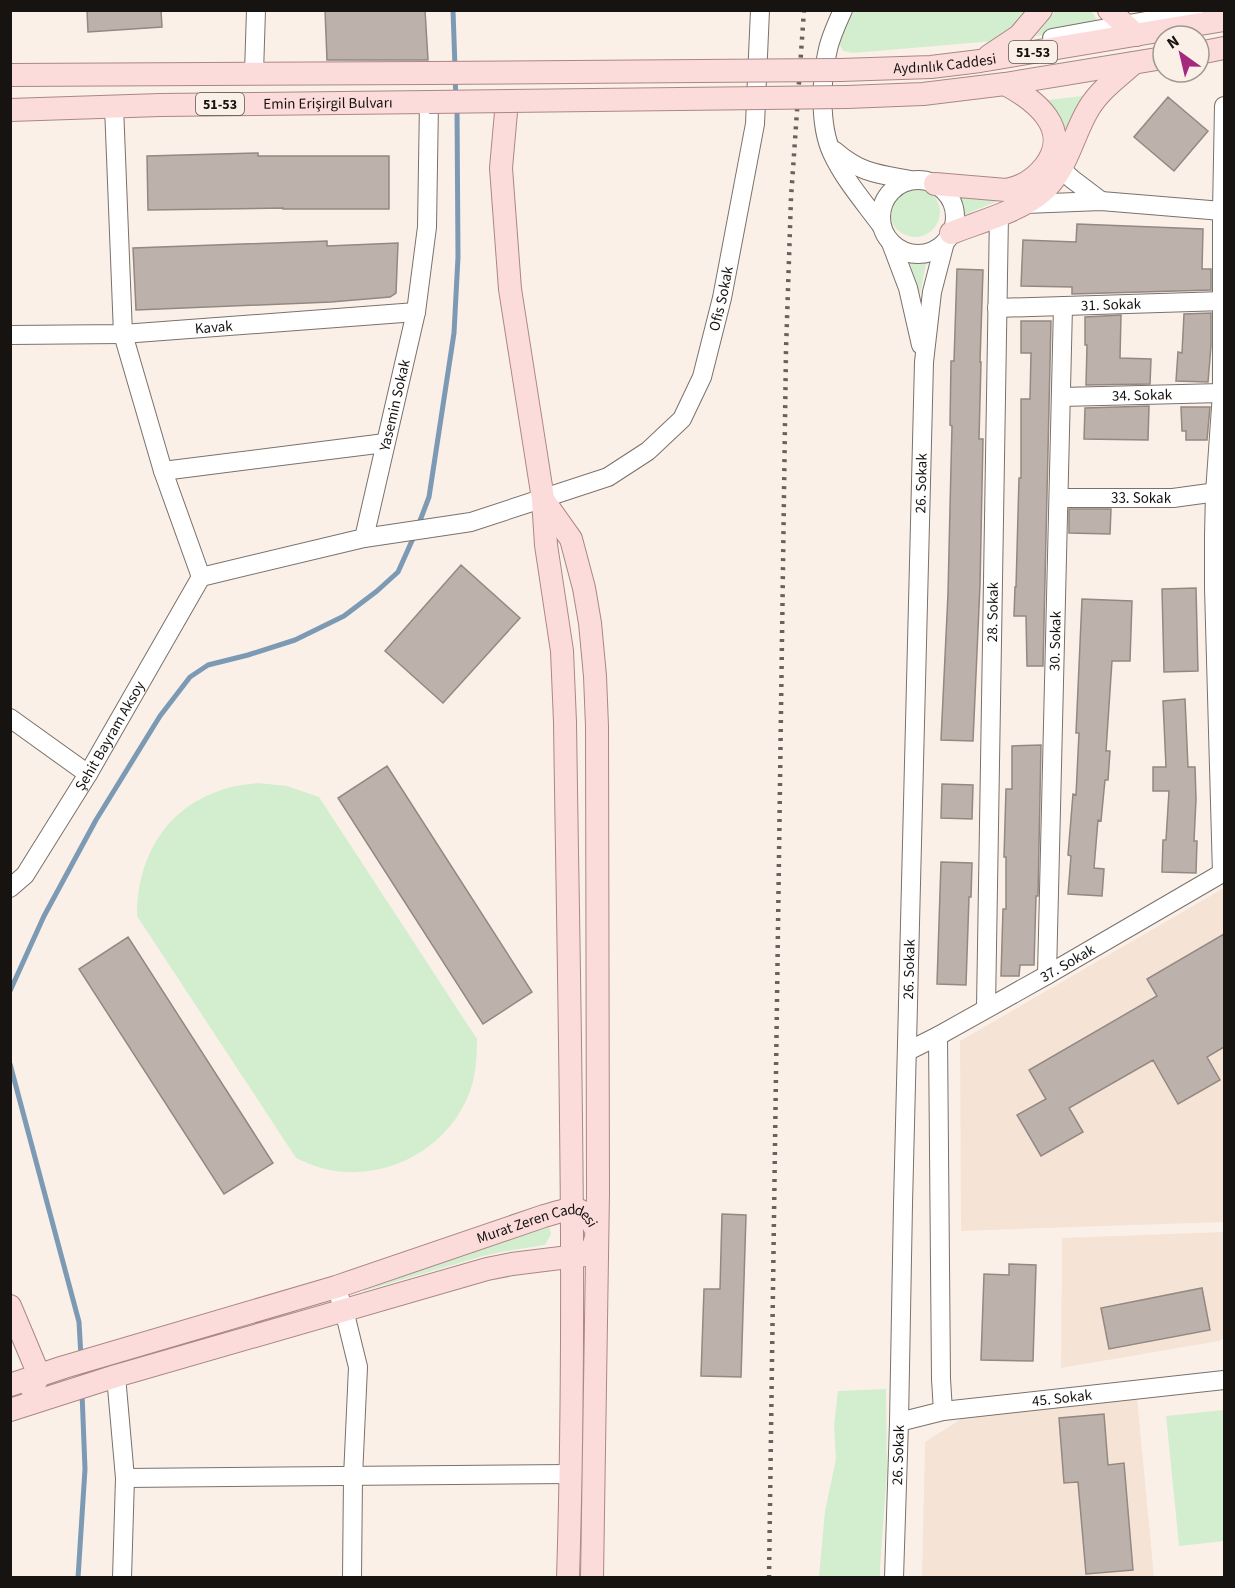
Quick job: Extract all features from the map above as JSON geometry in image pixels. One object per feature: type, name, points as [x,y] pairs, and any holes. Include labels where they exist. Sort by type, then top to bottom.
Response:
[{"type":"main road","points":[[991,52],[1019,36],[1041,10]]},
{"type":"main road","name":"Aydınlık Caddesi","points":[[429,73],[931,68],[991,52],[1124,23],[1224,20]]},
{"type":"main road","name":"Aydınlık Caddesi","points":[[507,101],[923,94],[1005,84],[1151,60]]},
{"type":"main road","points":[[948,237],[1025,204],[1054,180],[1087,110],[1107,87],[1134,63]]},
{"type":"main road","name":"Emin Erişirgil Bulvarı","points":[[10,75],[429,73]]},
{"type":"main road","points":[[935,184],[1006,190],[1034,178],[1050,160],[1054,149],[1054,137],[1048,118],[1030,99],[1005,84]]},
{"type":"main road","points":[[507,101],[501,168],[510,290],[543,500],[546,544],[562,651],[565,722],[572,1257],[568,1578]]},
{"type":"main road","name":"51-53","points":[[429,102],[507,101]]},
{"type":"main road","name":"Emin Erişirgil Bulvarı","points":[[10,110],[114,106],[429,102]]},
{"type":"main road","points":[[543,500],[571,538],[584,588],[595,676],[597,726],[597,1232],[592,1578]]},
{"type":"main road","name":"Murat Zeren Caddesi","points":[[10,1385],[336,1287],[544,1216],[571,1209],[580,1210],[586,1214],[597,1232],[594,1247],[585,1255],[487,1269],[66,1392],[15,1403]]},
{"type":"main road","points":[[10,1306],[39,1375],[15,1403]]},
{"type":"street","points":[[254,73],[256,10]]},
{"type":"street","name":"Ofis Sokak","points":[[364,538],[471,522],[608,477],[648,451],[682,418],[702,377],[722,298],[755,123],[760,10]]},
{"type":"street","points":[[843,10],[831,41],[824,71],[824,114],[829,145],[844,175],[881,225],[891,243],[908,253],[918,254],[938,248],[948,237],[955,218],[954,209],[948,194],[935,184],[919,179],[910,180],[900,183],[886,197],[880,216],[881,225]]},
{"type":"street","points":[[1124,23],[1195,12]]},
{"type":"street","name":"Yasemin Sokak","points":[[364,538],[416,312],[427,227],[429,102]]},
{"type":"street","points":[[114,106],[123,334],[163,471],[201,577],[364,538]]},
{"type":"street","points":[[1223,873],[1214,588],[1220,492],[1224,106]]},
{"type":"street","points":[[829,145],[842,157],[867,172],[910,180]]},
{"type":"street","points":[[1061,169],[1101,201]]},
{"type":"street","points":[[1025,204],[1101,201],[1222,211]]},
{"type":"street","name":"28. Sokak","points":[[986,1008],[999,214]]},
{"type":"street","name":"26. Sokak","points":[[894,1578],[924,362],[932,292],[948,237]]},
{"type":"street","name":"26. Sokak","points":[[891,243],[908,288],[924,362]]},
{"type":"street","name":"31. Sokak","points":[[997,308],[1223,301]]},
{"type":"street","name":"30. Sokak","points":[[1047,975],[1063,306]]},
{"type":"street","name":"Kavak","points":[[10,335],[123,334],[416,312]]},
{"type":"street","name":"34. Sokak","points":[[1061,397],[1222,393]]},
{"type":"street","points":[[163,471],[385,443]]},
{"type":"street","name":"33. Sokak","points":[[1059,498],[1173,498],[1220,492]]},
{"type":"street","name":"Şehit Bayram Aksoy","points":[[10,888],[26,875],[88,774],[201,577]]},
{"type":"street","points":[[10,718],[88,774]]},
{"type":"street","name":"37. Sokak","points":[[908,1051],[1047,975],[1223,873]]},
{"type":"street","points":[[938,1036],[943,1411]]},
{"type":"street","points":[[336,1287],[358,1367],[353,1477],[352,1578]]},
{"type":"street","points":[[108,1379],[125,1478],[122,1578]]},
{"type":"street","name":"45. Sokak","points":[[899,1422],[943,1411],[1224,1380]]},
{"type":"street","points":[[125,1478],[571,1474]]},
{"type":"shaded area","points":[[1224,888],[1224,1222],[961,1231],[960,1041]]},
{"type":"shaded area","points":[[1224,1232],[1224,1338],[1219,1341],[1061,1368],[1062,1238]]},
{"type":"shaded area","points":[[1137,1397],[1154,1577],[922,1578],[925,1442],[966,1416]]},
{"type":"green space","points":[[854,11],[1036,11],[1006,40],[853,53],[843,51],[838,41]]},
{"type":"green space","points":[[1055,11],[1091,11],[1101,26],[1036,36]]},
{"type":"green space","points":[[1084,96],[1071,117],[1066,131],[1062,131],[1047,100]]},
{"type":"green space","points":[[915,187],[933,194],[940,212],[933,230],[915,237],[897,230],[890,212],[897,194]]},
{"type":"green space","points":[[959,194],[1008,197],[961,216]]},
{"type":"green space","points":[[927,258],[920,294],[909,260]]},
{"type":"green space","points":[[258,783],[287,786],[319,797],[477,1039],[473,1080],[460,1113],[432,1144],[396,1164],[377,1170],[335,1171],[296,1158],[137,916],[139,889],[145,865],[155,843],[169,824],[186,808],[207,795],[231,787]]},
{"type":"green space","points":[[549,1225],[551,1234],[545,1245],[483,1256],[364,1291],[363,1287]]},
{"type":"green space","points":[[886,1389],[887,1470],[880,1577],[819,1577],[825,1511],[836,1459],[834,1426],[838,1391]]},
{"type":"green space","points":[[1224,1410],[1224,1541],[1179,1546],[1166,1416]]},
{"type":"building","points":[[87,10],[161,10],[162,27],[88,32]]},
{"type":"building","points":[[325,10],[425,10],[428,60],[327,60]]},
{"type":"building","points":[[1168,97],[1208,131],[1174,171],[1134,137]]},
{"type":"building","points":[[258,153],[258,156],[389,156],[389,209],[148,210],[147,156]]},
{"type":"building","points":[[1077,224],[1203,229],[1202,269],[1211,269],[1211,290],[1072,294],[1072,287],[1021,286],[1023,240],[1076,242]]},
{"type":"building","points":[[327,241],[327,246],[398,243],[396,293],[390,297],[331,302],[136,310],[133,248]]},
{"type":"building","points":[[957,269],[983,270],[979,439],[983,439],[980,585],[973,741],[941,740],[948,594],[952,426],[950,425],[951,361],[954,361]]},
{"type":"building","points":[[1211,313],[1208,382],[1176,381],[1178,352],[1182,353],[1184,314]]},
{"type":"building","points":[[1121,315],[1120,358],[1151,359],[1150,384],[1086,385],[1085,317]]},
{"type":"building","points":[[1021,321],[1051,321],[1043,666],[1027,666],[1026,616],[1014,616],[1019,478],[1021,478],[1021,399],[1030,399],[1031,353],[1021,353]]},
{"type":"building","points":[[1149,406],[1148,440],[1084,439],[1085,408]]},
{"type":"building","points":[[1181,407],[1210,407],[1207,440],[1186,440],[1186,431],[1182,431]]},
{"type":"building","points":[[1069,509],[1111,509],[1110,534],[1069,533]]},
{"type":"building","points":[[461,565],[520,618],[443,703],[385,651]]},
{"type":"building","points":[[1196,588],[1198,671],[1164,672],[1162,589]]},
{"type":"building","points":[[1082,599],[1132,601],[1130,661],[1112,661],[1106,751],[1110,751],[1108,780],[1105,780],[1101,821],[1098,820],[1094,868],[1104,869],[1102,896],[1068,894],[1071,856],[1068,855],[1073,794],[1076,795],[1079,733],[1076,733]]},
{"type":"building","points":[[1185,699],[1188,767],[1195,767],[1196,873],[1162,872],[1169,791],[1153,791],[1153,767],[1166,767],[1163,701]]},
{"type":"building","points":[[1041,745],[1038,896],[1036,896],[1034,965],[1020,965],[1019,976],[1001,976],[1003,909],[1006,909],[1006,857],[1004,857],[1006,789],[1012,789],[1012,746]]},
{"type":"building","points":[[387,766],[532,992],[483,1024],[338,798]]},
{"type":"building","points":[[942,784],[973,785],[972,819],[941,818]]},
{"type":"building","points":[[941,862],[972,863],[966,985],[937,984]]},
{"type":"building","points":[[1224,934],[1224,1047],[1207,1057],[1220,1080],[1178,1104],[1153,1060],[1069,1108],[1083,1132],[1041,1156],[1017,1115],[1046,1099],[1029,1070],[1157,996],[1147,979]]},
{"type":"building","points":[[128,937],[273,1163],[224,1194],[79,969]]},
{"type":"building","points":[[722,1214],[746,1215],[741,1377],[701,1376],[704,1289],[720,1289]]},
{"type":"building","points":[[1009,1264],[1036,1265],[1033,1361],[981,1360],[984,1274],[1009,1275]]},
{"type":"building","points":[[1202,1288],[1210,1330],[1109,1349],[1101,1308]]},
{"type":"building","points":[[1104,1414],[1108,1465],[1124,1463],[1133,1570],[1086,1574],[1078,1482],[1064,1483],[1059,1418]]},
{"type":"waterway","points":[[453,10],[455,68]]},
{"type":"waterway","points":[[455,77],[456,98]]},
{"type":"waterway","points":[[418,526],[429,497],[454,333],[458,257],[457,107]]},
{"type":"waterway","points":[[10,991],[44,916],[96,820],[160,716],[190,677],[208,665],[295,640],[344,616],[398,572],[415,534]]},
{"type":"waterway","points":[[10,1064],[79,1322],[81,1357]]},
{"type":"waterway","points":[[78,1578],[85,1469],[82,1393]]},
{"type":"railway","points":[[769,1578],[786,350],[791,198],[804,10]]}]
